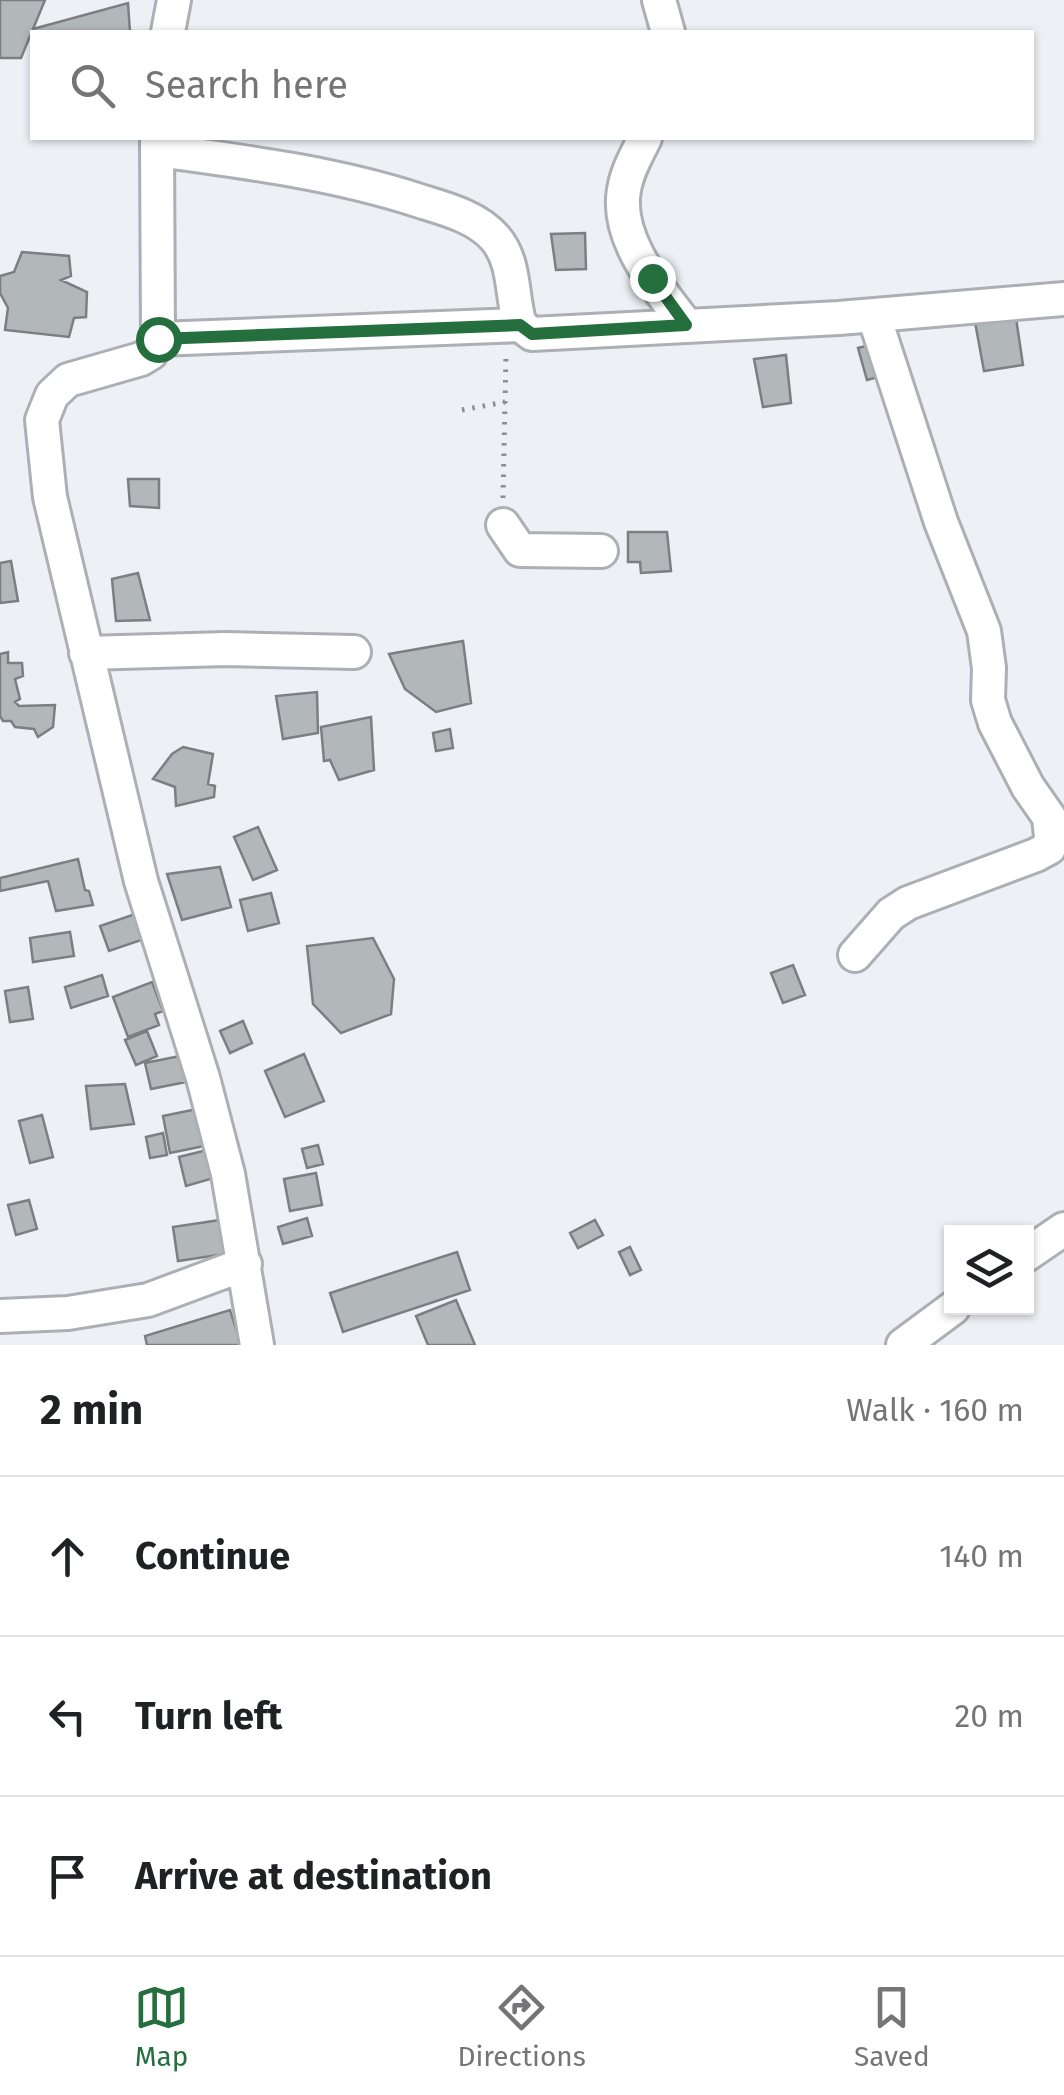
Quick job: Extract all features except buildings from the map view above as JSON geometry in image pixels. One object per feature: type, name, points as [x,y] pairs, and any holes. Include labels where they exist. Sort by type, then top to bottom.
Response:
[{"type":"street","points":[[168,30],[174,0]]},
{"type":"street","points":[[659,0],[667,30]]},
{"type":"street","points":[[644,140],[628,174],[624,214],[642,262],[686,325]]},
{"type":"street","points":[[256,1345],[228,1174],[203,1078],[141,881],[50,498],[42,420],[52,394],[68,380],[141,359],[151,353],[158,339],[157,144],[370,185],[449,210],[482,225],[508,256],[513,325]]},
{"type":"street","points":[[158,339],[513,325],[532,334],[874,316],[1064,299]]},
{"type":"street","points":[[854,954],[891,914],[908,903],[1048,848],[1056,817],[1028,787],[995,723],[988,700],[984,631],[940,522],[874,316]]},
{"type":"street","points":[[503,525],[520,550],[602,551]]},
{"type":"street","points":[[86,653],[226,649],[354,652]]},
{"type":"street","points":[[1034,1249],[1064,1229]]},
{"type":"street","points":[[0,1316],[68,1313],[129,1304],[245,1264]]},
{"type":"street","points":[[903,1345],[944,1315]]},
{"type":"path","points":[[503,525],[505,402],[513,325]]},
{"type":"path","points":[[462,410],[505,402]]},
{"type":"route","points":[[158,339],[520,325],[532,334],[686,325],[652,278]]}]
